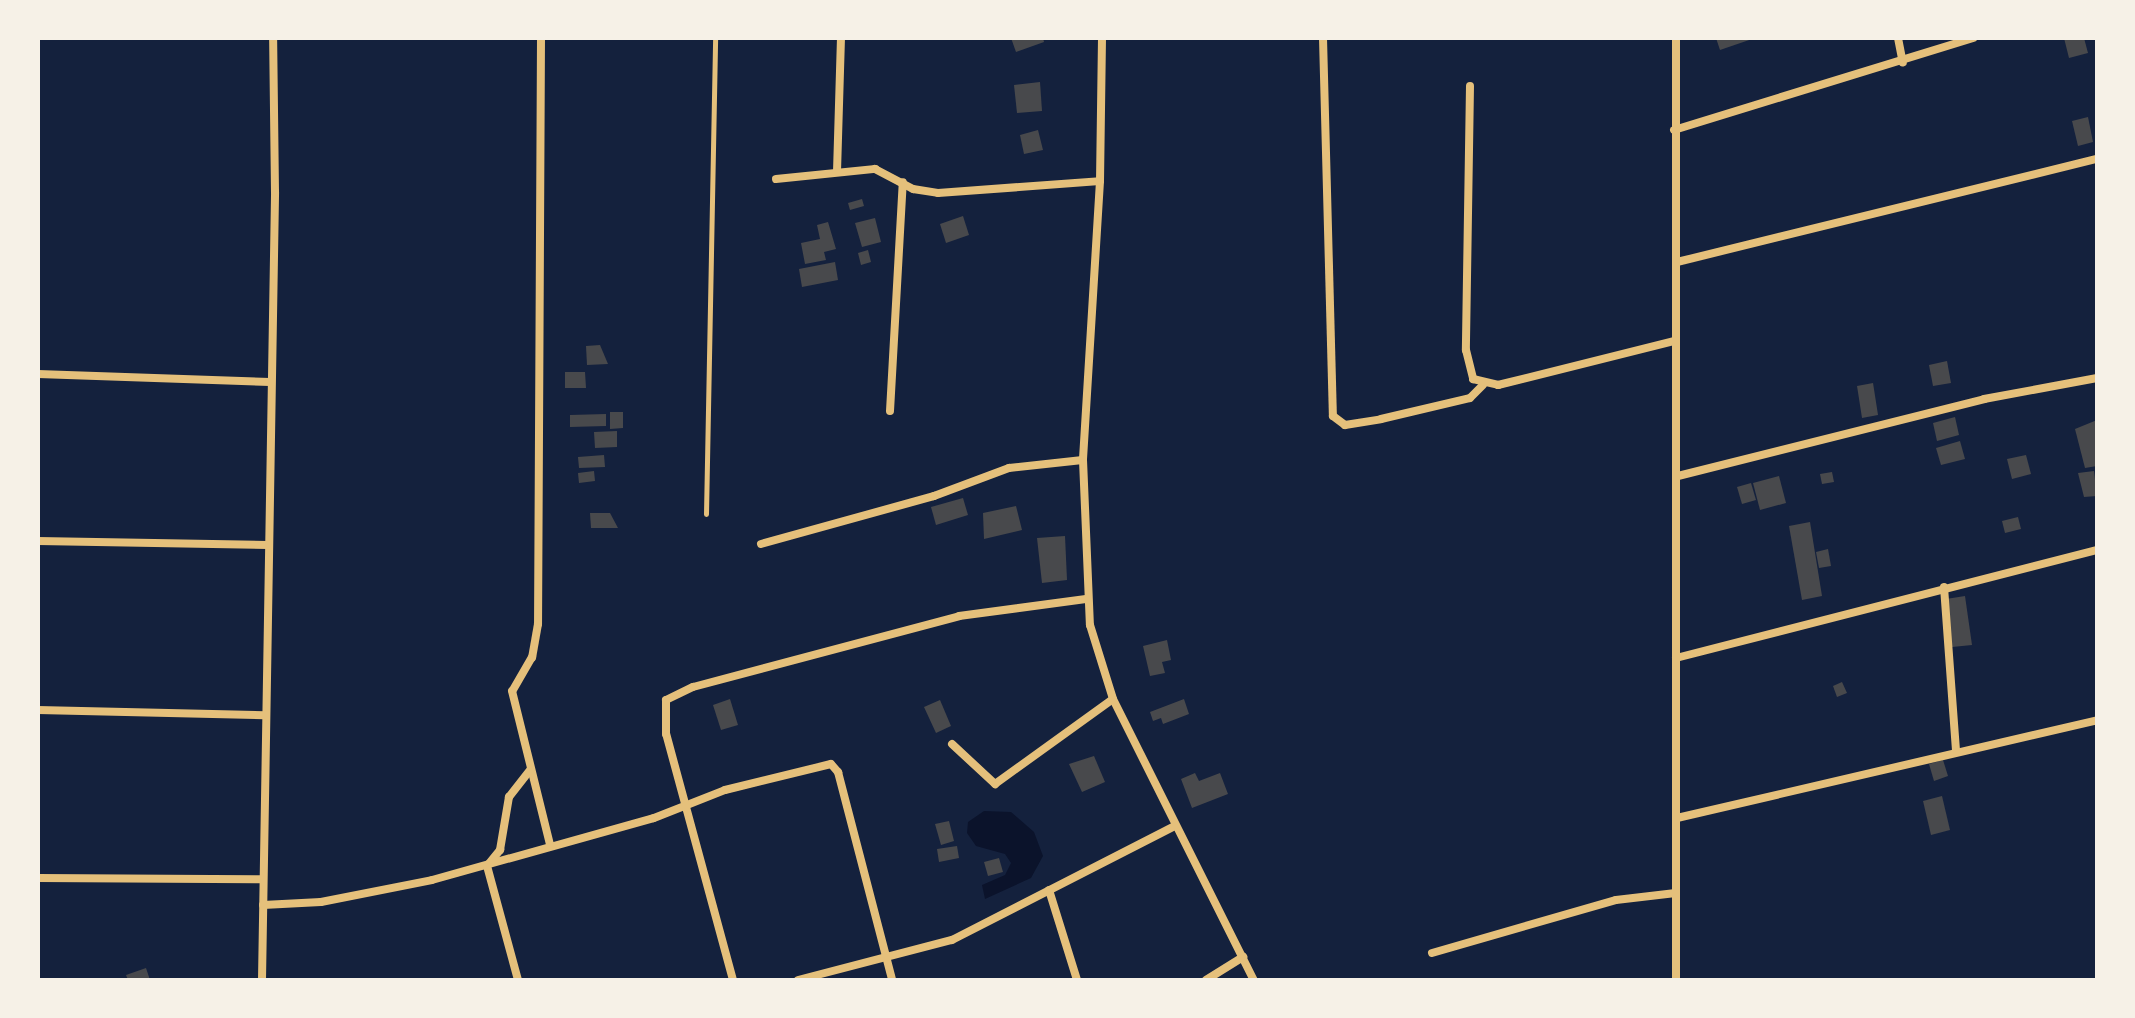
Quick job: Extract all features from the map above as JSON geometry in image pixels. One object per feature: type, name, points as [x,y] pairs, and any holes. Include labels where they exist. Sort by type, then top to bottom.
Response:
[{"type":"street","points":[[262,980],[275,192],[273,38]]},
{"type":"street","points":[[541,38],[538,624],[532,657],[512,691],[550,844]]},
{"type":"street","points":[[837,172],[841,38]]},
{"type":"street","points":[[1102,38],[1100,181],[1083,460],[1086,599],[1095,649],[1113,699],[1254,980]]},
{"type":"street","points":[[1323,38],[1333,416],[1345,425],[1381,419],[1470,398],[1483,385],[1674,341]]},
{"type":"street","points":[[1676,38],[1676,980]]},
{"type":"street","points":[[1898,38],[1903,63]]},
{"type":"street","points":[[1674,130],[1903,63],[1973,38]]},
{"type":"street","points":[[1470,86],[1466,350],[1468,369],[1483,385]]},
{"type":"street","points":[[1677,262],[2097,159]]},
{"type":"street","points":[[776,179],[875,169],[938,193],[1100,181]]},
{"type":"street","points":[[890,411],[894,275],[903,182]]},
{"type":"street","points":[[38,374],[270,382]]},
{"type":"street","points":[[1678,476],[1984,399],[2097,378]]},
{"type":"street","points":[[761,544],[934,496],[1009,468],[1083,460]]},
{"type":"street","points":[[38,541],[268,545]]},
{"type":"street","points":[[1676,658],[2097,550]]},
{"type":"street","points":[[1944,587],[1956,751]]},
{"type":"street","points":[[733,980],[663,719],[666,700],[673,695],[959,616],[1086,599]]},
{"type":"street","points":[[952,744],[995,784],[1113,699]]},
{"type":"street","points":[[38,710],[265,715]]},
{"type":"street","points":[[1677,818],[2097,720]]},
{"type":"street","points":[[263,905],[372,895],[487,866],[550,844],[621,828],[735,787],[834,766],[892,980]]},
{"type":"street","points":[[487,866],[500,850],[509,797],[530,770]]},
{"type":"street","points":[[798,980],[952,940],[1175,826]]},
{"type":"street","points":[[487,866],[518,980]]},
{"type":"street","points":[[38,878],[263,879]]},
{"type":"street","points":[[1049,890],[1077,980]]},
{"type":"street","points":[[1432,953],[1616,900],[1676,893]]},
{"type":"street","points":[[1206,980],[1243,957]]},
{"type":"lane","points":[[706,514],[715,38]]},
{"type":"water","points":[[984,811],[1011,812],[1034,832],[1043,856],[1031,878],[985,899],[982,885],[1005,875],[1011,863],[1005,854],[976,846],[967,833],[968,822]]},
{"type":"building","points":[[1011,38],[1043,38],[1044,42],[1016,52]]},
{"type":"building","points":[[1716,38],[1755,38],[1720,50]]},
{"type":"building","points":[[2064,38],[2084,38],[2088,53],[2069,58]]},
{"type":"building","points":[[1040,82],[1042,111],[1017,113],[1014,85]]},
{"type":"building","points":[[2088,117],[2093,142],[2078,146],[2072,121]]},
{"type":"building","points":[[1038,130],[1043,150],[1024,154],[1020,135]]},
{"type":"building","points":[[862,199],[864,206],[850,210],[848,203]]},
{"type":"building","points":[[963,216],[969,235],[946,243],[940,224]]},
{"type":"building","points":[[875,218],[881,242],[862,247],[855,223]]},
{"type":"building","points":[[828,222],[836,249],[824,252],[826,260],[805,264],[801,243],[820,239],[817,225]]},
{"type":"building","points":[[868,250],[871,262],[861,265],[858,253]]},
{"type":"building","points":[[835,262],[838,280],[802,287],[799,269]]},
{"type":"building","points":[[600,345],[608,364],[587,365],[586,346]]},
{"type":"building","points":[[1947,361],[1951,383],[1933,386],[1929,365]]},
{"type":"building","points":[[565,372],[585,372],[586,388],[565,388]]},
{"type":"building","points":[[1873,383],[1878,415],[1862,418],[1857,386]]},
{"type":"building","points":[[610,412],[623,412],[623,428],[610,429]]},
{"type":"building","points":[[606,414],[606,426],[570,427],[570,415]]},
{"type":"building","points":[[1955,417],[1959,435],[1937,441],[1933,423]]},
{"type":"building","points":[[2097,420],[2097,466],[2085,468],[2075,429]]},
{"type":"building","points":[[617,431],[617,447],[595,448],[594,432]]},
{"type":"building","points":[[1960,441],[1965,459],[1941,465],[1936,448]]},
{"type":"building","points":[[604,455],[605,467],[579,468],[578,457]]},
{"type":"building","points":[[2026,455],[2031,474],[2012,479],[2007,459]]},
{"type":"building","points":[[594,471],[595,481],[579,483],[578,473]]},
{"type":"building","points":[[2094,471],[2097,496],[2084,497],[2078,473]]},
{"type":"building","points":[[1832,472],[1834,482],[1822,484],[1820,474]]},
{"type":"building","points":[[1779,476],[1786,503],[1760,510],[1753,483]]},
{"type":"building","points":[[1751,483],[1756,500],[1742,504],[1737,487]]},
{"type":"building","points":[[963,498],[968,515],[936,525],[931,507]]},
{"type":"building","points":[[1016,506],[1022,530],[984,539],[983,513]]},
{"type":"building","points":[[590,513],[610,513],[618,528],[591,528]]},
{"type":"building","points":[[2018,517],[2021,529],[2005,533],[2002,521]]},
{"type":"building","points":[[1810,522],[1822,596],[1802,600],[1789,526]]},
{"type":"building","points":[[1065,536],[1067,580],[1042,583],[1037,538]]},
{"type":"building","points":[[1828,549],[1831,566],[1819,568],[1816,552]]},
{"type":"building","points":[[1965,596],[1972,645],[1952,647],[1946,599]]},
{"type":"building","points":[[1167,640],[1171,660],[1162,662],[1165,673],[1150,676],[1143,646]]},
{"type":"building","points":[[1842,682],[1847,693],[1837,697],[1833,686]]},
{"type":"building","points":[[730,699],[738,725],[721,730],[713,705]]},
{"type":"building","points":[[1184,699],[1189,714],[1163,724],[1161,718],[1153,721],[1150,712]]},
{"type":"building","points":[[940,700],[951,726],[936,733],[924,707]]},
{"type":"building","points":[[1094,756],[1105,782],[1082,792],[1069,764]]},
{"type":"building","points":[[1943,760],[1948,776],[1934,781],[1929,764]]},
{"type":"building","points":[[1195,773],[1199,781],[1220,773],[1228,794],[1192,808],[1181,779]]},
{"type":"building","points":[[1942,796],[1950,830],[1931,835],[1923,801]]},
{"type":"building","points":[[949,821],[954,841],[941,845],[935,824]]},
{"type":"building","points":[[957,846],[959,858],[939,862],[937,849]]},
{"type":"building","points":[[999,858],[1003,872],[988,876],[984,862]]},
{"type":"building","points":[[146,968],[150,980],[128,980],[126,975]]}]
